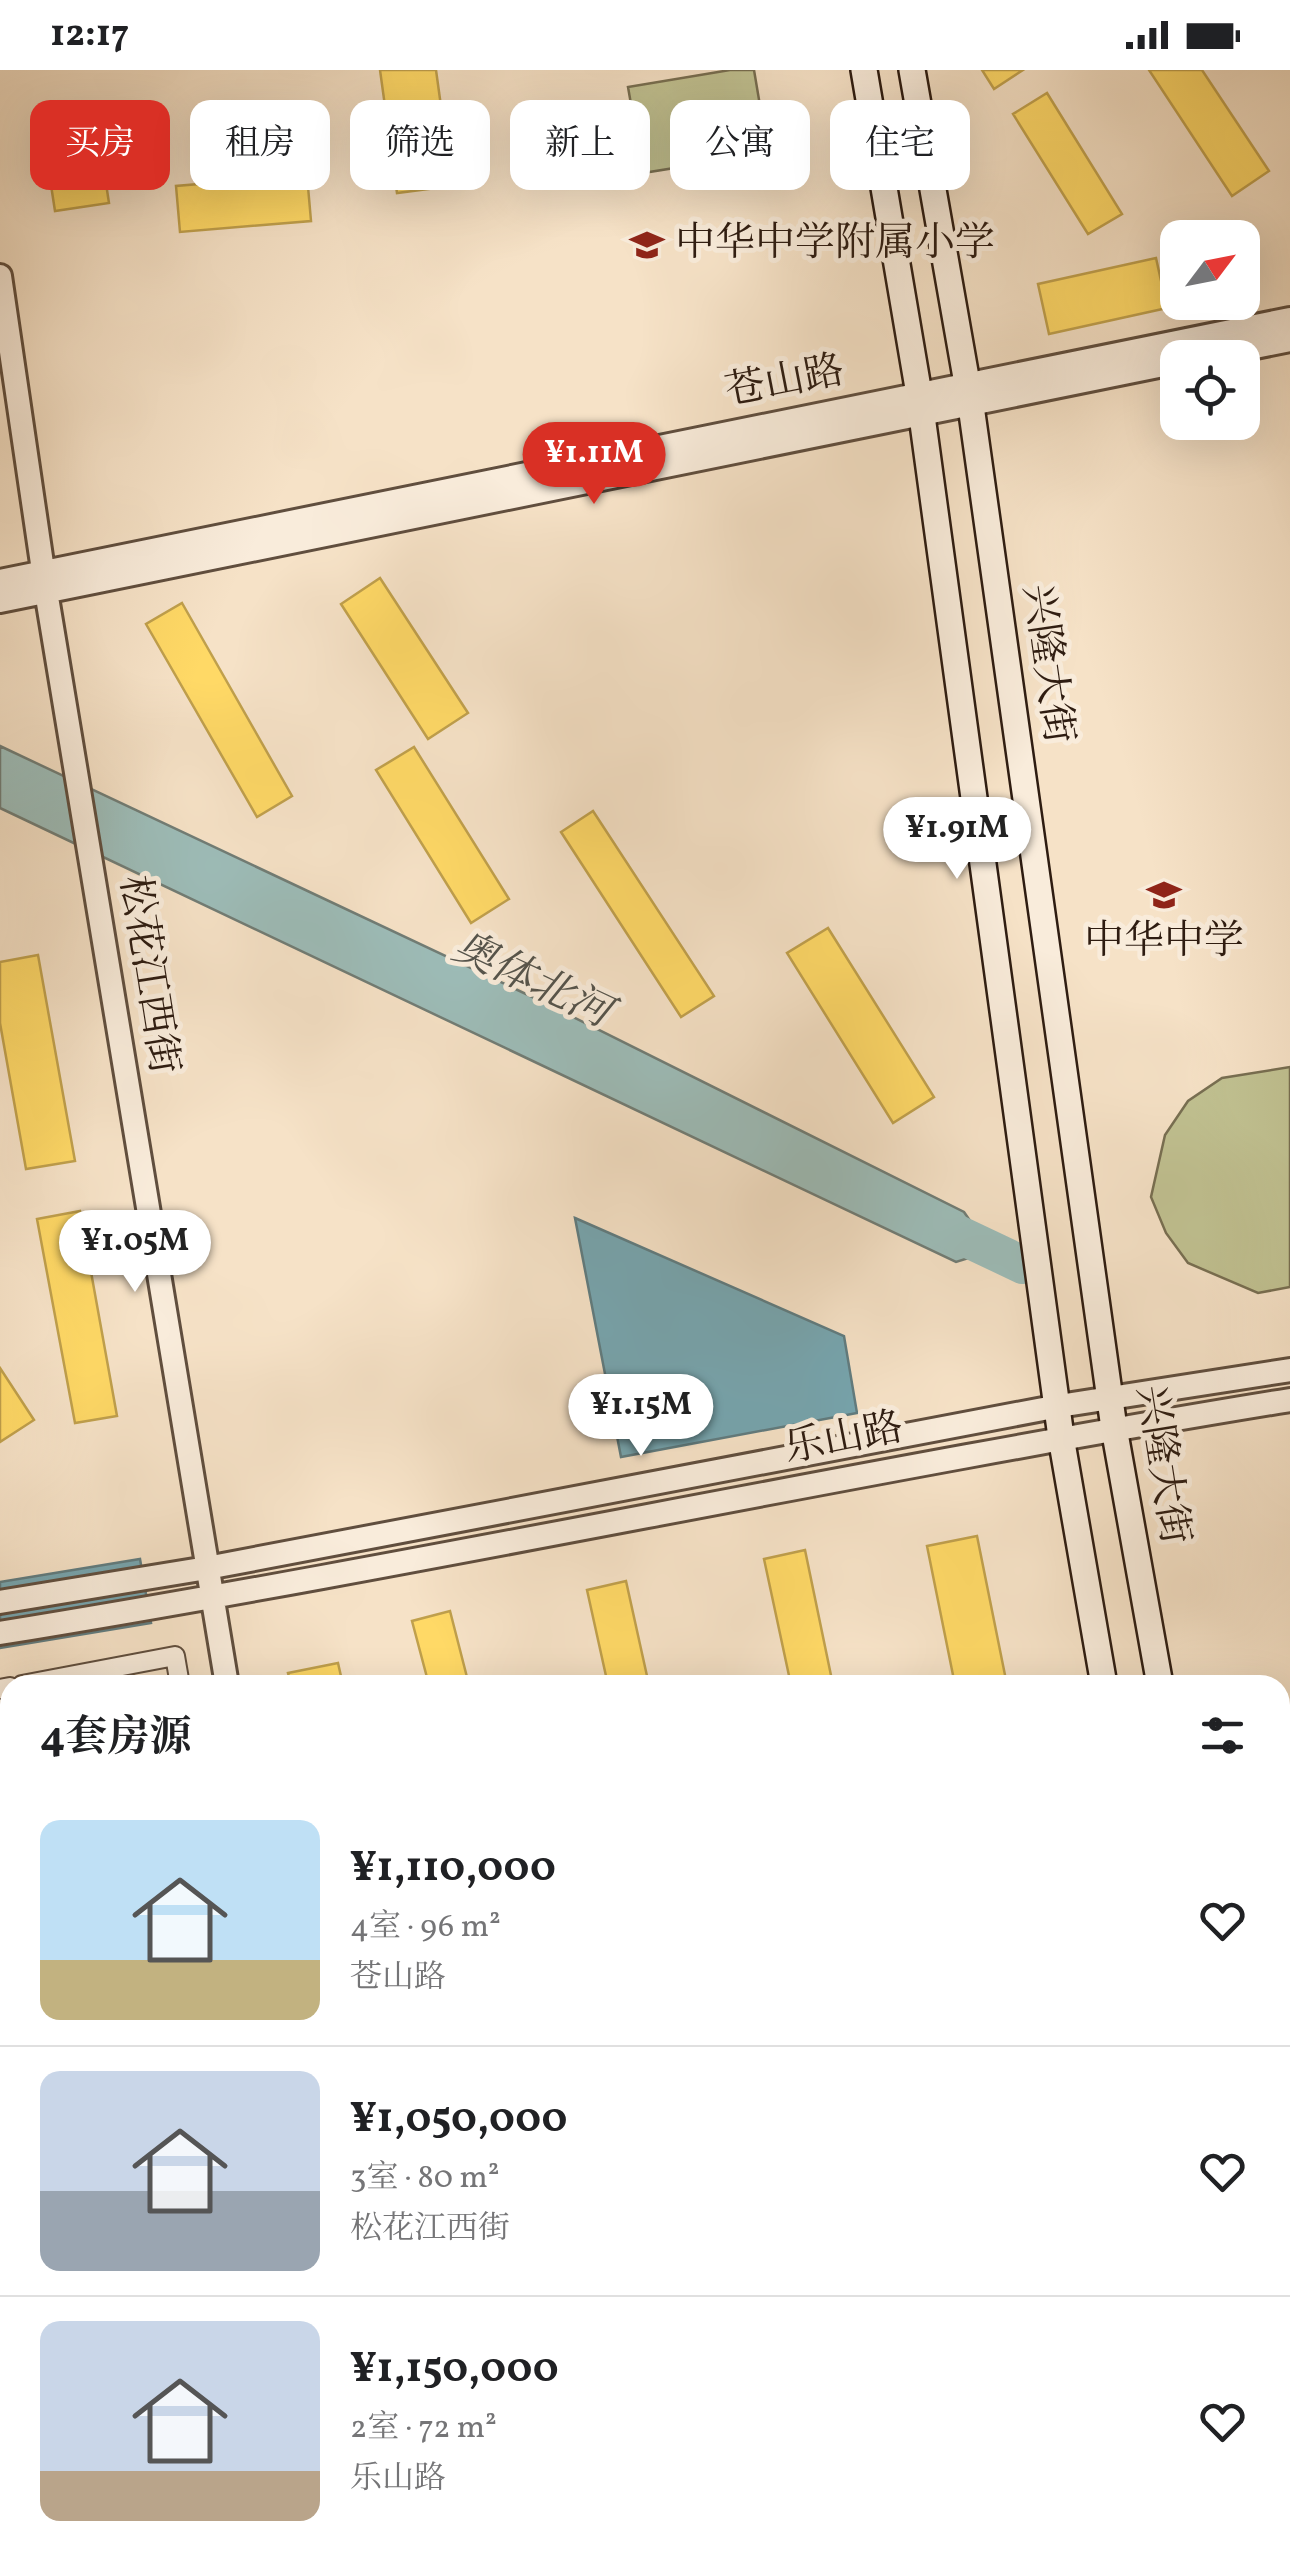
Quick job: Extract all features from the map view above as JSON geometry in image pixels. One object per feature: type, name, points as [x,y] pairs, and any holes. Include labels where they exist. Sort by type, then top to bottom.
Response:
[{"type":"main road","points":[[864,70],[920,404],[1061,1436],[1102,1675]]},
{"type":"main road","name":"兴隆大街","points":[[912,70],[969,394],[1114,1428],[1158,1675]]},
{"type":"street","name":"松花江西街","points":[[0,276],[71,744],[225,1675]]},
{"type":"street","name":"苍山路","points":[[0,601],[45,582],[969,394],[1290,319]]},
{"type":"street","points":[[1260,346],[1290,340]]},
{"type":"street","name":"苍山路","points":[[969,394],[1160,365]]},
{"type":"street","name":"苍山路","points":[[0,581],[45,582]]},
{"type":"street","name":"乐山路","points":[[0,1602],[207,1568],[1058,1406],[1290,1370]]},
{"type":"street","name":"乐山路","points":[[0,1632],[212,1598],[1061,1436],[1290,1400]]},
{"type":"street","points":[[74,1675],[174,1656],[178,1675]]},
{"type":"green space","points":[[730,70],[754,70],[759,100],[670,100],[670,169],[650,172],[650,100],[630,100],[628,87]]},
{"type":"green space","points":[[1290,1067],[1290,1287],[1258,1293],[1188,1263],[1166,1233],[1151,1197],[1165,1135],[1188,1101],[1222,1078]]},
{"type":"water","points":[[0,746],[543,1002],[964,1212],[991,1251],[956,1262],[0,808]]},
{"type":"building: 住宅","points":[[380,70],[436,70],[440,100],[384,100]]},
{"type":"building: 住宅","points":[[982,70],[1023,70],[994,89]]},
{"type":"building: 住宅","points":[[1149,70],[1202,70],[1269,171],[1232,196]]},
{"type":"building: 住宅","points":[[1047,93],[1122,214],[1088,234],[1013,114]]},
{"type":"building: 住宅","points":[[190,185],[190,190],[308,190],[311,221],[180,232],[176,186]]},
{"type":"building: 住宅","points":[[52,190],[107,190],[109,203],[55,211]]},
{"type":"building: 住宅","points":[[1156,258],[1160,310],[1049,334],[1038,284]]},
{"type":"building: 住宅","points":[[380,578],[468,713],[428,739],[341,604]]},
{"type":"building: 住宅","points":[[182,603],[292,796],[257,817],[146,624]]},
{"type":"building: 住宅","points":[[414,747],[509,899],[471,923],[376,770]]},
{"type":"building: 住宅","points":[[593,811],[714,996],[681,1017],[561,832]]},
{"type":"building: 住宅","points":[[828,928],[934,1097],[893,1123],[787,953]]},
{"type":"building: 住宅","points":[[38,955],[75,1161],[26,1169],[0,1023],[0,962]]},
{"type":"building: 住宅","points":[[80,1211],[117,1416],[75,1423],[37,1219]]},
{"type":"building: 住宅","points":[[0,1368],[34,1420],[0,1442]]},
{"type":"building: 住宅","points":[[977,1536],[1005,1675],[953,1675],[927,1546]]},
{"type":"building: 住宅","points":[[805,1550],[831,1675],[789,1675],[764,1559]]},
{"type":"building: 住宅","points":[[626,1581],[647,1675],[606,1675],[587,1590]]},
{"type":"building: 住宅","points":[[450,1611],[466,1675],[426,1675],[412,1621]]},
{"type":"building: 住宅","points":[[338,1663],[341,1675],[288,1675]]},
{"type":"building: 公共","points":[[575,1218],[844,1336],[857,1413],[621,1457]]},
{"type":"building: 公共","points":[[140,1559],[151,1623],[0,1648],[0,1582]]},
{"type":"waterway","name":"奥体北河","points":[[947,1229],[1023,1265]]},
{"type":"place","name":"中华中学附属小学","points":[[647,245]]},
{"type":"place","name":"中华中学","points":[[1164,895]]}]
